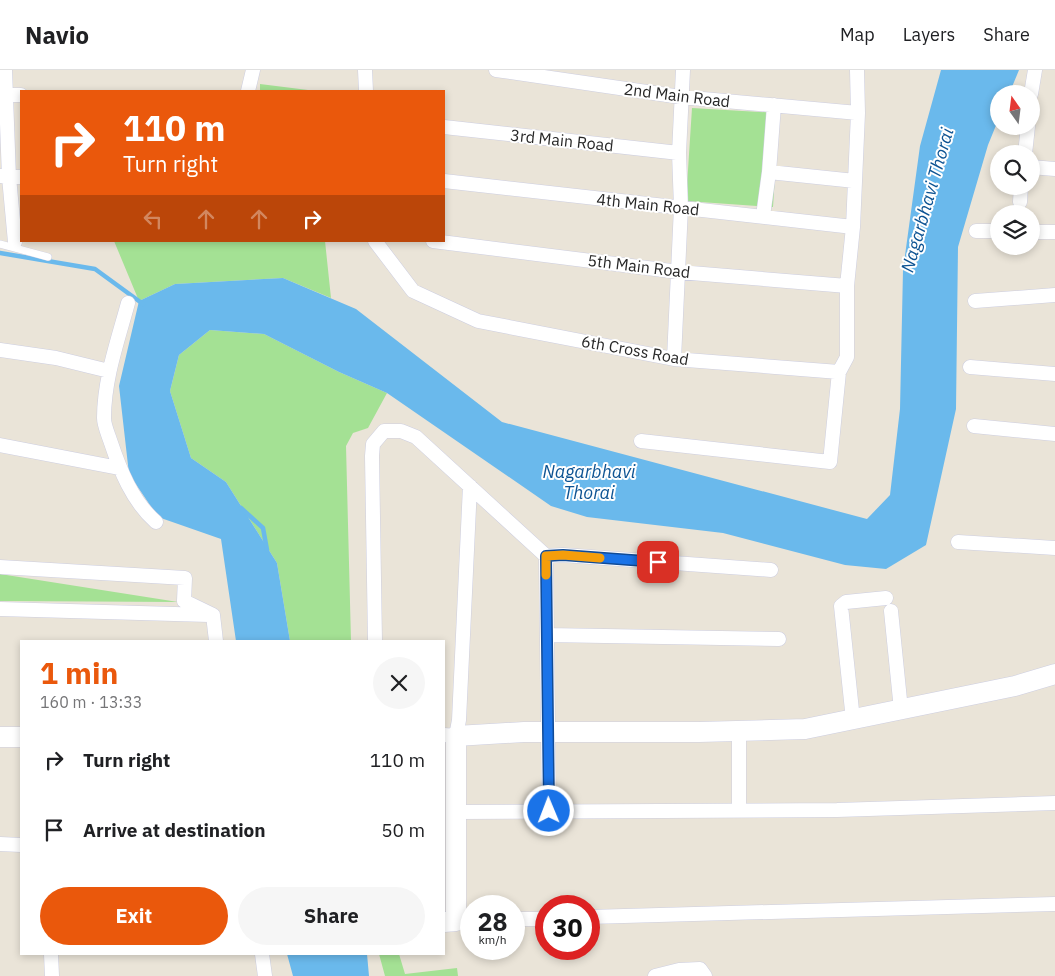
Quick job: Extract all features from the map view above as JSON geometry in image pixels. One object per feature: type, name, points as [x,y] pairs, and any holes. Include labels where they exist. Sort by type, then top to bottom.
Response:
[{"type":"street","points":[[5,70],[3,95],[15,245]]},
{"type":"street","points":[[248,90],[253,70]]},
{"type":"street","points":[[366,70],[366,90]]},
{"type":"street","name":"2nd Main Road","points":[[496,70],[681,97],[858,114]]},
{"type":"street","points":[[674,359],[681,207],[679,153],[683,70]]},
{"type":"street","points":[[641,441],[830,462],[839,372],[847,357],[846,286],[853,227],[858,70]]},
{"type":"street","points":[[1032,85],[1035,70]]},
{"type":"street","points":[[3,95],[20,94]]},
{"type":"street","points":[[763,216],[769,172],[774,106]]},
{"type":"street","name":"3rd Main Road","points":[[445,127],[679,153]]},
{"type":"street","points":[[1040,168],[1055,169]]},
{"type":"street","points":[[769,172],[855,180]]},
{"type":"street","name":"4th Main Road","points":[[445,181],[853,227]]},
{"type":"street","points":[[1020,195],[1020,202]]},
{"type":"street","points":[[976,231],[990,231]]},
{"type":"street","points":[[1040,232],[1055,232]]},
{"type":"street","name":"6th Cross Road","points":[[377,242],[413,291],[478,321],[674,359],[839,372]]},
{"type":"street","name":"5th Main Road","points":[[441,242],[678,272],[846,286]]},
{"type":"street","points":[[975,301],[1055,295]]},
{"type":"street","points":[[128,303],[109,371],[104,420],[119,468],[146,514],[156,522]]},
{"type":"street","points":[[0,350],[56,358],[109,371]]},
{"type":"street","points":[[970,367],[1055,374]]},
{"type":"street","points":[[974,426],[1055,434]]},
{"type":"street","points":[[375,640],[373,444],[384,432],[401,431],[416,437],[546,556],[563,555],[771,570]]},
{"type":"street","points":[[0,445],[119,468]]},
{"type":"street","points":[[457,921],[456,812],[450,736],[459,720],[470,486]]},
{"type":"street","points":[[958,542],[1055,548]]},
{"type":"street","points":[[546,556],[549,811]]},
{"type":"street","points":[[0,567],[185,578],[184,601],[213,615]]},
{"type":"street","points":[[853,720],[840,614],[841,606],[846,602],[889,604],[901,710]]},
{"type":"street","points":[[0,609],[213,615]]},
{"type":"street","points":[[213,615],[216,640]]},
{"type":"street","points":[[546,636],[779,639]]},
{"type":"street","points":[[450,736],[548,732],[806,729],[1015,686],[1055,674]]},
{"type":"street","points":[[739,731],[739,810]]},
{"type":"street","points":[[0,737],[20,737]]},
{"type":"street","points":[[456,812],[838,810],[1055,803]]},
{"type":"street","points":[[0,844],[20,845]]},
{"type":"street","points":[[600,917],[1055,904]]},
{"type":"street","points":[[51,955],[52,976]]},
{"type":"street","points":[[262,955],[265,976]]},
{"type":"street","points":[[655,976],[678,970],[700,969],[705,976]]},
{"type":"lane","points":[[0,244],[15,245],[48,257]]},
{"type":"green space","points":[[260,84],[308,90],[260,90]]},
{"type":"green space","points":[[692,108],[779,113],[773,207],[686,201]]},
{"type":"green space","points":[[114,242],[325,242],[331,298],[283,278],[175,284],[139,301]]},
{"type":"green space","points":[[210,330],[264,334],[339,372],[387,393],[368,428],[353,433],[346,446],[351,640],[290,640],[277,563],[226,482],[191,458],[170,391],[179,355]]},
{"type":"green space","points":[[0,574],[178,602],[0,601]]},
{"type":"green space","points":[[379,955],[399,955],[405,974],[457,968],[458,976],[385,976]]},
{"type":"water","name":"Nagarbhavi Thorai","points":[[941,70],[1019,70],[1013,85],[990,85],[990,135],[992,135],[958,247],[956,409],[926,545],[886,569],[845,565],[723,533],[587,517],[551,506],[387,393],[339,372],[264,334],[210,330],[179,355],[170,391],[191,458],[226,482],[277,563],[290,640],[236,640],[221,539],[158,517],[129,474],[119,386],[139,301],[175,284],[283,278],[356,309],[502,422],[867,519],[890,495],[900,409],[903,270],[920,146]]},
{"type":"water","points":[[287,955],[367,955],[369,976],[293,976]]},
{"type":"waterway","points":[[0,253],[95,269],[143,304]]},
{"type":"waterway","name":"Nagarbhavi Thorai","points":[[241,508],[263,528],[267,550]]},
{"type":"slow traffic","points":[[546,575],[546,556],[563,555],[600,558]]},
{"type":"route","points":[[549,811],[546,556],[563,555],[658,562]]}]
